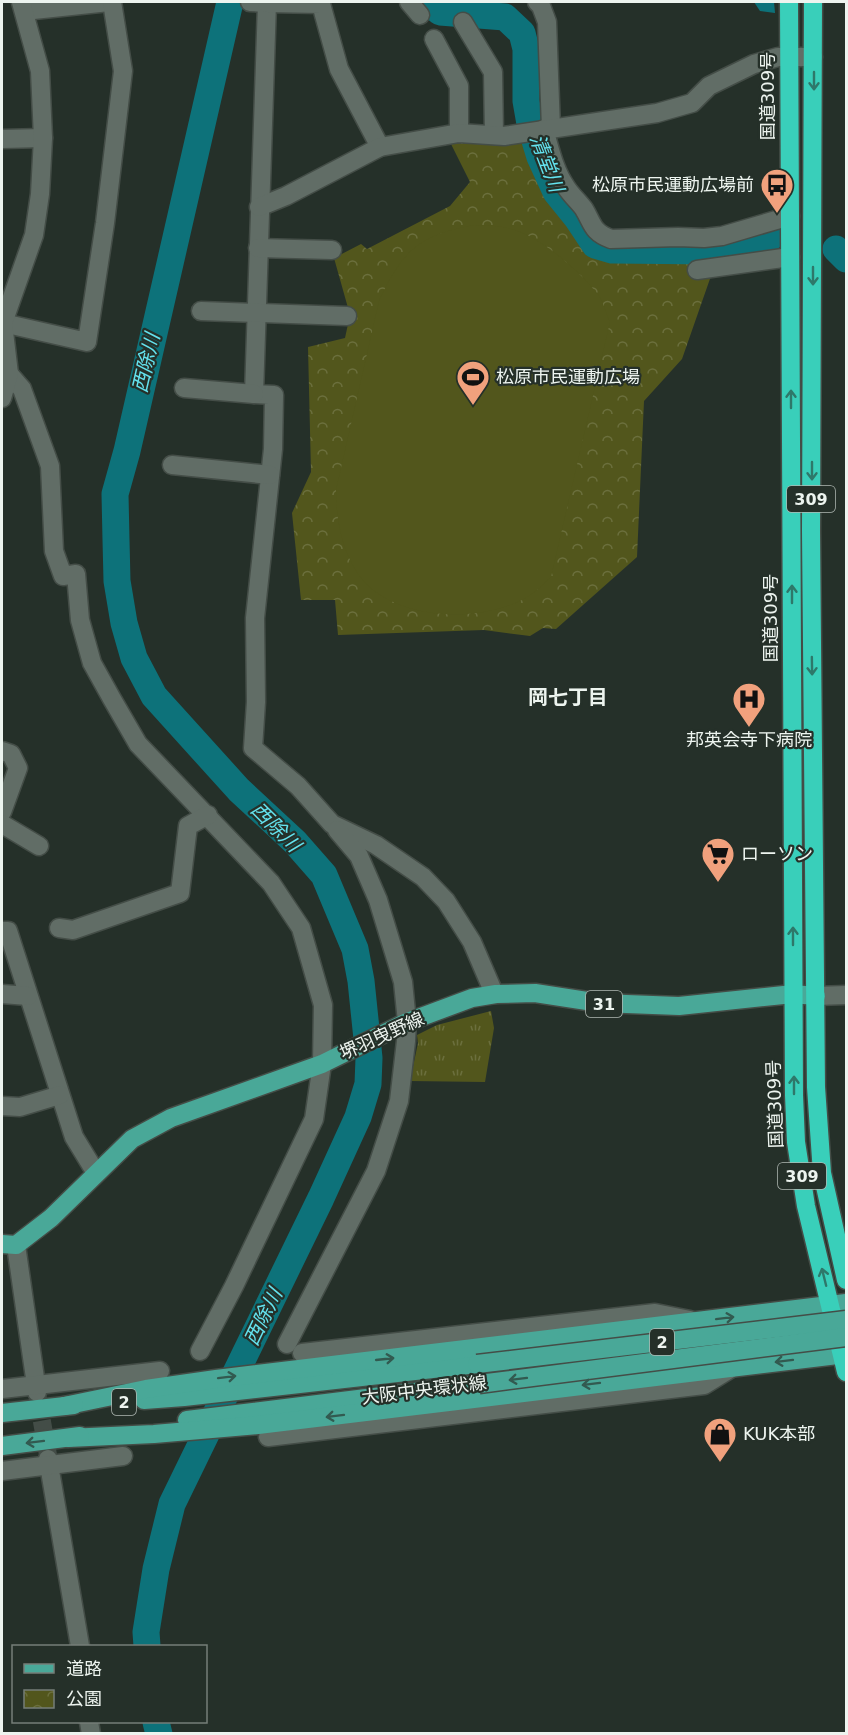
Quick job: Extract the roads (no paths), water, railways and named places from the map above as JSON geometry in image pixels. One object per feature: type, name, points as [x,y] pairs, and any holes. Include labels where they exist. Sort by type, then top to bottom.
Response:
[{"type":"highway","name":"国道309号","points":[[789,2],[796,1143],[806,1206],[838,1304],[845,1354]]},
{"type":"highway","name":"309","points":[[813,2],[811,542],[816,1087],[822,1173],[846,1280]]},
{"type":"main road","name":"堺羽曳野線","points":[[9,1245],[51,1218],[132,1139],[171,1118],[326,1062],[403,1024],[472,998],[496,994],[535,993],[600,1003],[679,1006],[794,994],[816,996]]},
{"type":"main road","points":[[2,1413],[64,1406],[146,1389],[187,1390],[261,1381],[838,1304]]},
{"type":"main road","name":"大阪中央環状線","points":[[261,1381],[477,1364],[846,1320]]},
{"type":"main road","points":[[2,1446],[845,1354]]},
{"type":"main road","name":"大阪中央環状線","points":[[243,1419],[479,1384],[845,1354]]},
{"type":"street","points":[[2,398],[9,374],[3,323],[34,235],[40,194],[43,138],[40,71],[23,6],[110,2],[123,71],[105,223],[87,342],[3,323]]},
{"type":"street","points":[[254,394],[259,207],[260,2],[328,2],[339,69],[380,147]]},
{"type":"street","points":[[537,2],[547,22],[546,129],[556,170],[566,187],[582,206],[594,230],[611,239],[704,238],[722,236],[790,216]]},
{"type":"street","points":[[463,22],[493,72],[499,135]]},
{"type":"street","points":[[434,39],[459,86],[459,133]]},
{"type":"street","points":[[259,207],[286,196],[380,147],[459,133],[499,135],[657,113],[692,103],[709,86],[736,72],[778,57],[813,57]]},
{"type":"street","points":[[2,139],[43,138]]},
{"type":"street","points":[[258,248],[332,250]]},
{"type":"street","points":[[697,270],[790,257]]},
{"type":"street","points":[[201,311],[348,315]]},
{"type":"street","points":[[9,374],[22,389],[50,466],[54,550],[63,576],[76,574],[80,620],[92,663],[138,744],[271,883],[301,928],[323,1005],[326,1062],[314,1119],[200,1351]]},
{"type":"street","points":[[184,388],[274,395],[270,475],[255,618],[256,702],[253,748],[298,786],[359,856],[378,900],[403,982],[399,1101],[376,1171],[295,1349],[655,1313],[699,1322]]},
{"type":"street","points":[[172,465],[270,475]]},
{"type":"street","points":[[2,751],[11,754],[18,768],[2,812]]},
{"type":"street","points":[[59,928],[74,930],[180,893],[188,826],[208,815]]},
{"type":"street","points":[[2,824],[39,846]]},
{"type":"street","points":[[332,824],[375,845],[423,877],[446,902],[472,942],[496,994]]},
{"type":"street","points":[[2,931],[8,931],[74,1137],[96,1173]]},
{"type":"street","points":[[2,994],[28,996]]},
{"type":"street","points":[[816,996],[846,994]]},
{"type":"street","points":[[2,1106],[20,1107],[60,1095]]},
{"type":"street","points":[[9,1245],[37,1388]]},
{"type":"street","points":[[268,1437],[704,1385],[733,1367]]},
{"type":"street","points":[[2,1389],[37,1388],[160,1371]]},
{"type":"street","points":[[2,1471],[49,1462],[123,1456]]},
{"type":"street","points":[[49,1462],[80,1645]]},
{"type":"water","points":[[754,2],[774,2],[775,13],[760,11]]},
{"type":"waterway","name":"西除川","points":[[147,1645],[146,1632],[156,1569],[172,1504],[321,1198],[358,1117],[368,1084],[369,1058],[361,981],[355,949],[324,875],[295,842],[239,790],[154,696],[134,658],[124,623],[117,581],[115,494],[127,451],[230,2]]},
{"type":"waterway","name":"清堂川","points":[[428,2],[440,12],[505,17],[522,33],[526,49],[526,101],[540,157],[556,192],[595,245],[612,250],[711,251],[770,238]]},
{"type":"waterway","name":"清堂川","points":[[836,249],[846,259]]},
{"type":"waterway","name":"西除川","points":[[156,1723],[159,1734]]},
{"type":"tunnel","points":[[37,1394],[48,1455]]},
{"type":"place","name":"松原市民運動広場前","points":[[777,214]]},
{"type":"place","name":"松原市民運動広場","points":[[473,406]]},
{"type":"place","name":"邦英会寺下病院","points":[[749,728]]},
{"type":"place","name":"ローソン","points":[[718,883]]},
{"type":"place","name":"KUK本部","points":[[720,1463]]},
{"type":"district","name":"岡七丁目","points":[[568,697]]}]
